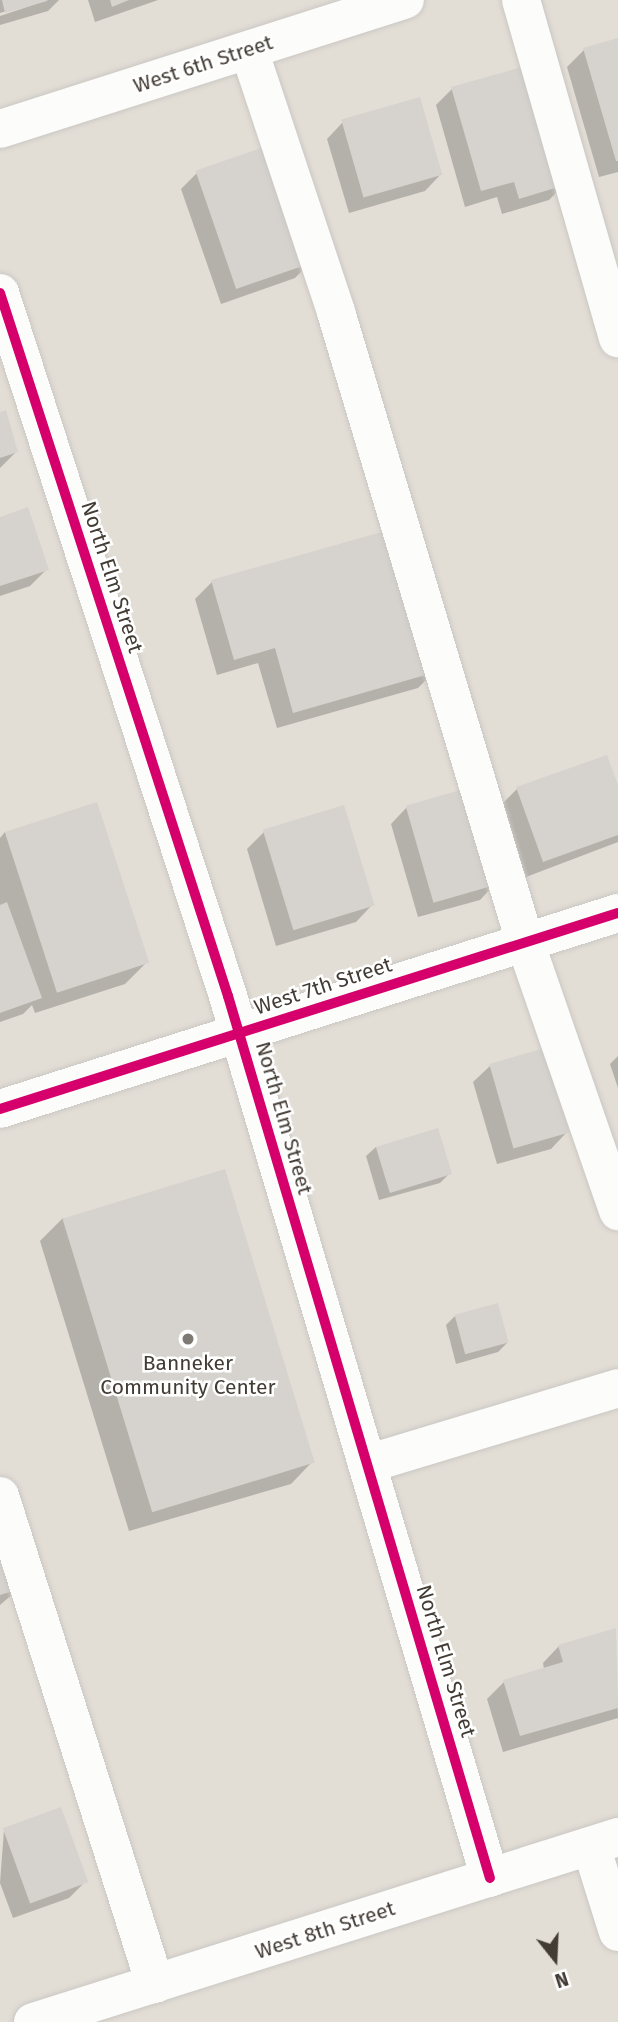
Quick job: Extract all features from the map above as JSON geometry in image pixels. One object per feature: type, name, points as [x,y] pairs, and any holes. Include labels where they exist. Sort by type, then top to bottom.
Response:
[{"type":"street","name":"West 6th Street","points":[[0,129],[405,0]]},
{"type":"street","points":[[521,0],[618,338]]},
{"type":"street","points":[[249,50],[336,312],[525,942],[618,1211]]},
{"type":"street","name":"North Elm Street","points":[[0,293],[239,1033],[490,1878]]},
{"type":"street","name":"West 7th Street","points":[[0,1109],[618,913]]},
{"type":"street","points":[[367,1464],[618,1388]]},
{"type":"street","points":[[0,1496],[155,1984]]},
{"type":"street","points":[[604,1842],[618,1932]]},
{"type":"street","name":"West 8th Street","points":[[33,2022],[604,1842]]},
{"type":"shaded area","points":[[0,0],[618,0],[618,2022],[0,2022]]},
{"type":"building","points":[[2,0],[47,0],[47,1],[5,13]]},
{"type":"building","points":[[110,0],[129,0],[112,7]]},
{"type":"building","points":[[618,38],[618,161],[616,161],[583,48]]},
{"type":"building","points":[[533,64],[568,184],[519,199],[514,182],[481,191],[451,87]]},
{"type":"building","points":[[420,97],[442,175],[364,197],[341,120]]},
{"type":"building","points":[[273,144],[314,262],[236,289],[195,171]]},
{"type":"building","points":[[6,410],[18,452],[0,458],[0,412]]},
{"type":"building","points":[[28,507],[49,570],[0,586],[0,517]]},
{"type":"building","points":[[396,528],[436,672],[293,713],[275,648],[234,660],[211,580]]},
{"type":"building","points":[[607,755],[618,785],[618,835],[543,862],[516,787]]},
{"type":"building","points":[[471,787],[499,884],[433,903],[406,806]]},
{"type":"building","points":[[97,802],[149,963],[57,993],[5,832]]},
{"type":"building","points":[[344,805],[375,905],[293,930],[263,830]]},
{"type":"building","points":[[7,902],[42,998],[0,1013],[0,905]]},
{"type":"building","points":[[545,1048],[569,1133],[514,1149],[489,1064]]},
{"type":"building","points":[[438,1128],[452,1174],[390,1193],[376,1147]]},
{"type":"building","name":"Banneker Community Center","points":[[225,1169],[315,1463],[152,1512],[62,1219]]},
{"type":"building","points":[[498,1303],[509,1343],[465,1354],[455,1315]]},
{"type":"building","points":[[0,1510],[23,1588],[0,1595]]},
{"type":"building","points":[[616,1628],[618,1708],[520,1736],[503,1680],[563,1662],[558,1645]]},
{"type":"building","points":[[61,1807],[88,1882],[30,1903],[3,1828]]},
{"type":"cycle path","points":[[0,293],[228,996],[490,1878]]},
{"type":"cycle path","points":[[0,1109],[618,913]]},
{"type":"place","name":"Banneker Community Center","points":[[188,1339]]}]
